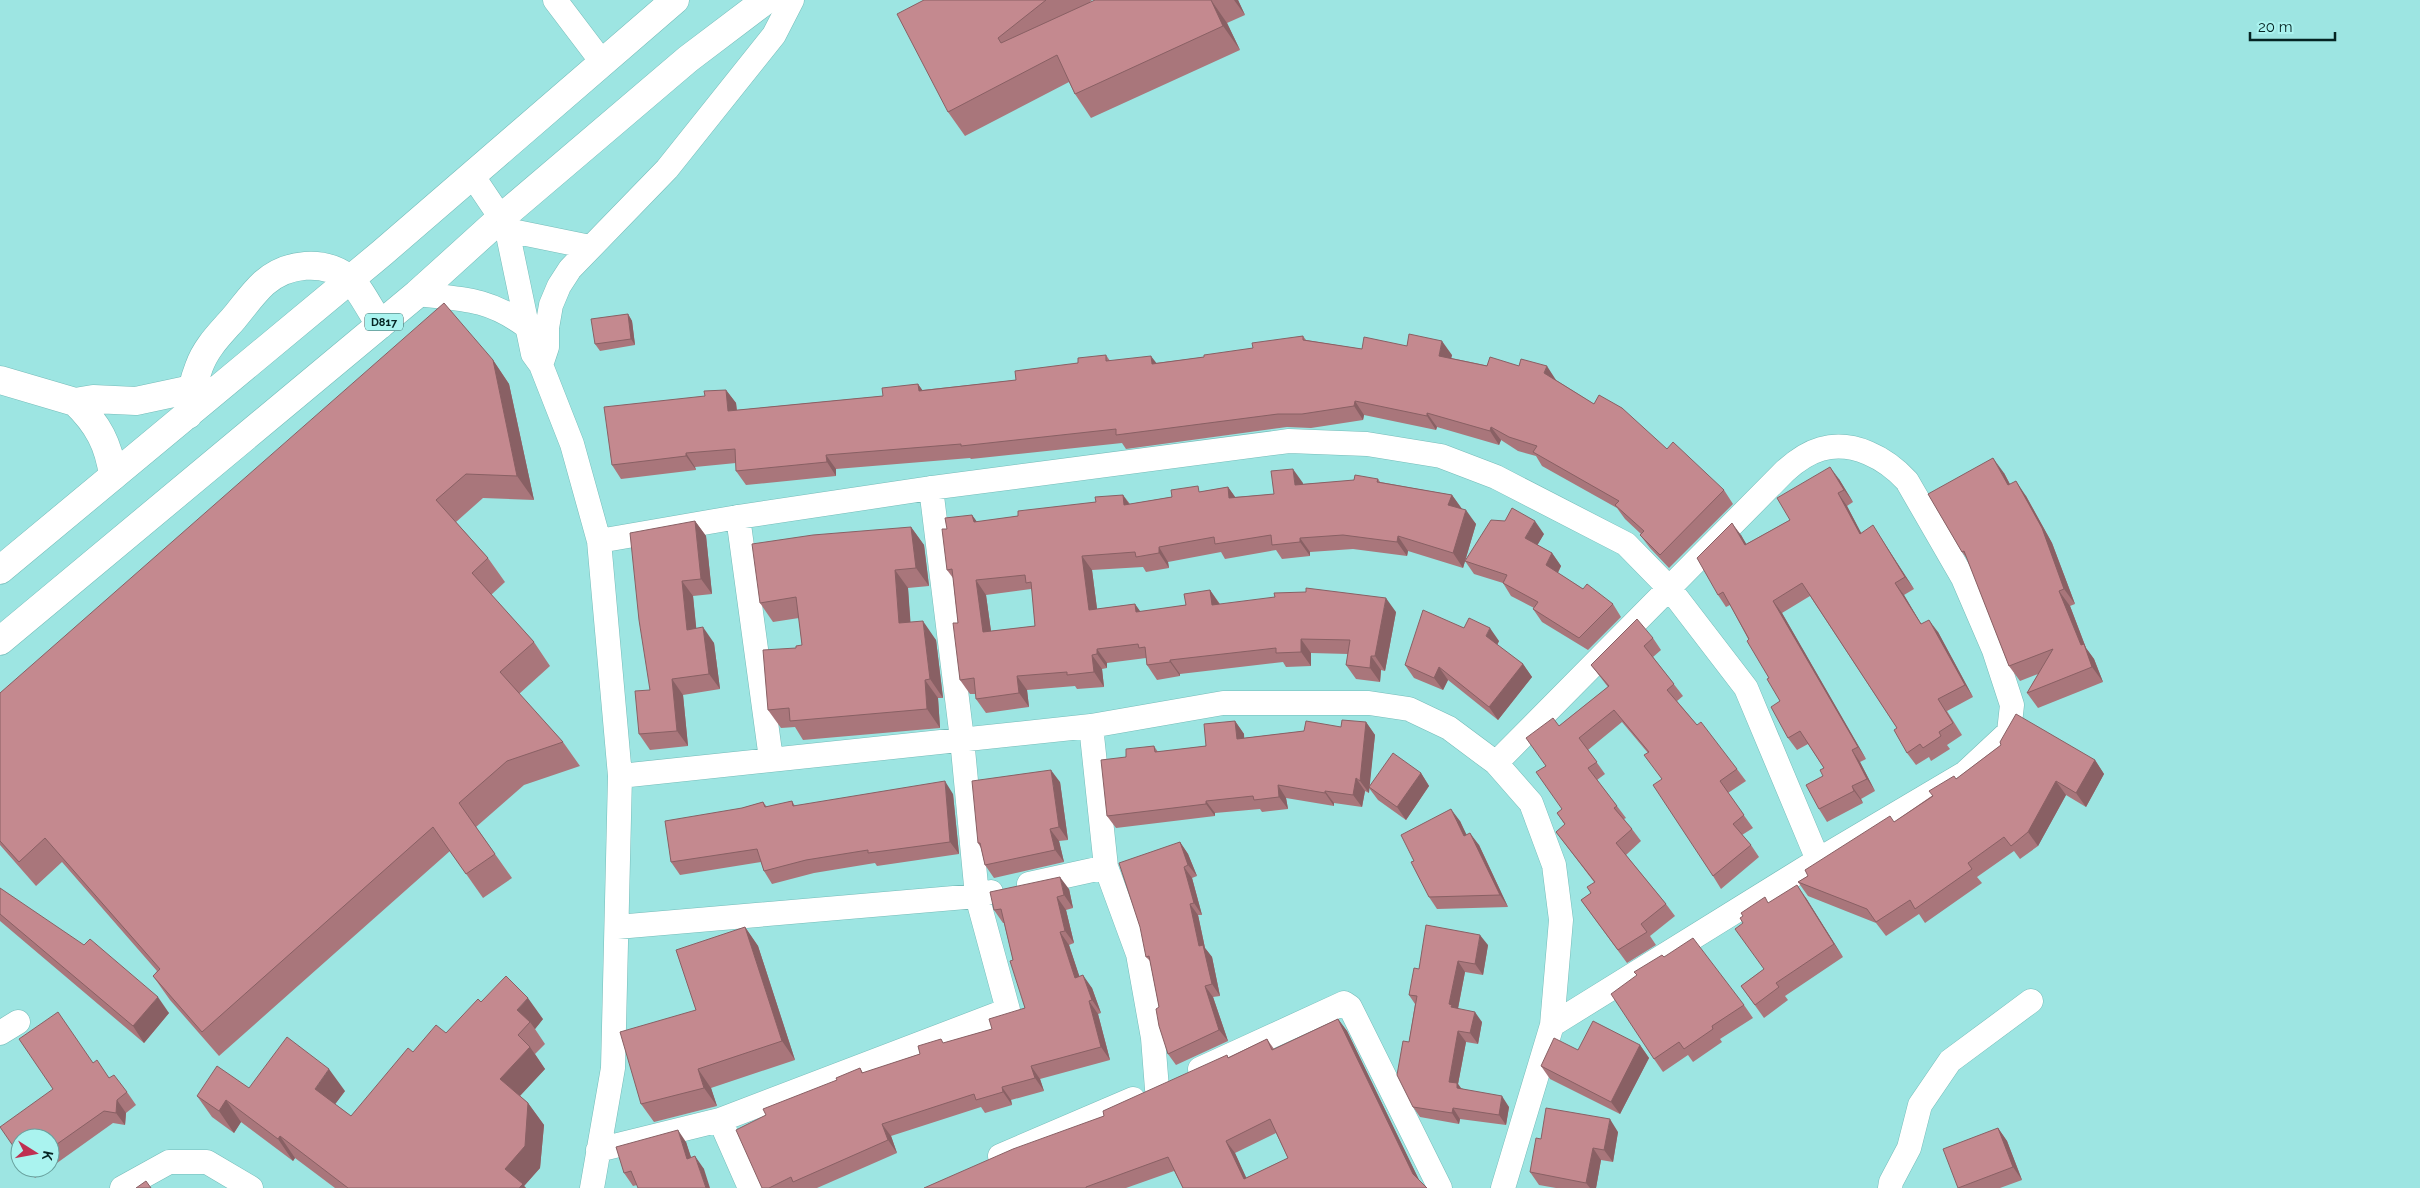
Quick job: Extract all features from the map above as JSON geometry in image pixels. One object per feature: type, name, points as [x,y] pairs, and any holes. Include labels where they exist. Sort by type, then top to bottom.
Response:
[{"type":"main road","points":[[0,570],[113,476],[190,402],[350,279],[675,0]]},
{"type":"main road","name":"D817","points":[[0,641],[417,294],[504,224],[688,59],[766,0]]},
{"type":"main road","points":[[190,402],[199,365],[210,344],[264,283],[279,272],[295,267],[312,265],[326,267],[350,279],[380,325]]},
{"type":"main road","points":[[0,380],[75,402],[93,399],[190,402]]},
{"type":"main road","points":[[75,402],[89,415],[102,436],[111,460],[113,476]]},
{"type":"street","points":[[555,0],[602,62]]},
{"type":"street","points":[[541,365],[547,347],[546,328],[553,298],[570,269],[667,169],[774,35],[792,0]]},
{"type":"street","points":[[472,175],[504,224],[533,354],[541,365],[572,444],[600,542],[620,776],[613,1068],[592,1188]]},
{"type":"street","points":[[504,224],[590,247]]},
{"type":"street","points":[[417,294],[481,302],[497,307],[526,326]]},
{"type":"street","points":[[600,542],[738,517],[931,488],[1289,441],[1368,444],[1441,456],[1496,477],[1626,544],[1670,589],[1746,688],[1818,860]]},
{"type":"street","points":[[1496,763],[1785,471],[1800,458],[1821,449],[1850,448],[1878,456],[1894,467],[1907,481],[1964,578],[1994,650],[2012,705],[2009,732],[1965,773],[1818,860],[1552,1025]]},
{"type":"street","points":[[598,1150],[720,1120],[1008,1010],[977,896],[962,739],[931,488]]},
{"type":"street","points":[[738,517],[771,759]]},
{"type":"street","points":[[620,776],[1091,726],[1223,703],[1369,703],[1409,709],[1441,724],[1496,763],[1530,803],[1554,865],[1562,920],[1552,1025],[1502,1188]]},
{"type":"street","points":[[1091,726],[1106,867],[1138,954],[1153,1038],[1172,1082]]},
{"type":"street","points":[[617,928],[977,896],[1106,867]]},
{"type":"street","points":[[1890,1188],[1890,1182],[1909,1148],[1920,1105],[1950,1061],[2031,1001]]},
{"type":"street","points":[[979,1165],[1172,1082],[1344,1003],[1350,1007],[1440,1188]]},
{"type":"street","points":[[720,1120],[750,1188]]},
{"type":"street","points":[[122,1188],[169,1162],[207,1162],[251,1188]]},
{"type":"building","points":[[924,0],[1046,0],[998,38],[1001,43],[1095,0],[1211,0],[1223,26],[1075,94],[1057,55],[948,112],[897,14]]},
{"type":"building","points":[[444,303],[493,360],[517,476],[466,474],[436,500],[488,558],[472,573],[534,642],[500,672],[563,742],[507,761],[459,803],[495,854],[466,874],[433,827],[202,1032],[153,976],[160,969],[45,838],[19,862],[0,841],[0,693]]},
{"type":"building","points":[[628,314],[631,339],[595,344],[591,319]]},
{"type":"building","points":[[1409,334],[1442,341],[1439,356],[1487,366],[1490,357],[1519,366],[1521,359],[1547,366],[1544,373],[1594,404],[1599,395],[1622,408],[1667,449],[1673,442],[1724,490],[1660,555],[1640,535],[1644,531],[1615,505],[1619,501],[1533,452],[1537,446],[1509,437],[1491,427],[1490,431],[1427,413],[1427,416],[1355,401],[1354,406],[1302,414],[1278,414],[1116,435],[1116,429],[961,446],[961,444],[826,455],[827,462],[736,471],[735,449],[686,453],[686,456],[612,465],[604,407],[705,396],[704,391],[726,390],[728,411],[883,396],[882,388],[918,384],[919,391],[1016,380],[1015,371],[1078,363],[1078,358],[1106,355],[1106,361],[1151,356],[1152,364],[1253,348],[1252,343],[1303,336],[1303,340],[1362,349],[1364,337],[1407,346]]},
{"type":"building","points":[[1993,458],[2008,485],[2016,481],[2042,528],[2064,589],[2059,591],[2081,645],[2084,644],[2092,667],[2027,693],[2053,649],[2009,666],[1964,551],[1962,552],[1928,494]]},
{"type":"building","points":[[1830,467],[1844,490],[1838,493],[1860,534],[1873,525],[1905,577],[1895,583],[1921,624],[1929,620],[1965,685],[1938,699],[1953,723],[1939,732],[1941,736],[1923,748],[1920,744],[1907,753],[1894,730],[1897,728],[1802,583],[1773,601],[1858,747],[1852,750],[1867,779],[1852,786],[1854,791],[1819,809],[1806,785],[1823,776],[1820,770],[1824,768],[1800,731],[1788,738],[1771,707],[1780,701],[1767,679],[1769,678],[1747,641],[1749,639],[1723,592],[1718,595],[1697,558],[1732,523],[1745,545],[1790,520],[1777,498]]},
{"type":"building","points":[[1293,469],[1295,485],[1354,480],[1355,475],[1378,479],[1377,482],[1452,495],[1448,505],[1466,510],[1453,553],[1398,536],[1397,542],[1343,535],[1300,538],[1300,542],[1272,545],[1271,535],[1215,544],[1214,537],[1159,547],[1159,553],[1136,557],[1135,552],[1082,556],[1089,610],[1135,604],[1136,612],[1186,605],[1184,594],[1210,590],[1212,605],[1275,597],[1274,593],[1306,592],[1306,588],[1386,598],[1375,656],[1371,656],[1370,668],[1346,665],[1350,640],[1301,639],[1301,652],[1276,653],[1276,648],[1170,660],[1170,662],[1147,665],[1145,647],[1139,648],[1138,644],[1097,649],[1097,654],[1092,655],[1094,672],[1067,675],[1067,672],[1017,676],[1019,693],[976,699],[974,678],[960,680],[953,623],[958,623],[952,569],[947,570],[942,529],[947,529],[945,518],[972,515],[974,522],[1018,516],[1018,511],[1096,502],[1095,497],[1123,495],[1124,505],[1172,497],[1171,490],[1198,486],[1199,492],[1228,487],[1229,498],[1274,494],[1271,471]],"holes":[[[1025,575],[1026,583],[1031,582],[1035,626],[983,632],[976,580]]]},
{"type":"building","points":[[1512,508],[1535,521],[1525,538],[1552,553],[1546,565],[1583,589],[1587,584],[1613,604],[1579,638],[1533,609],[1538,602],[1503,583],[1507,575],[1465,561],[1491,520],[1505,521]]},
{"type":"building","points":[[695,521],[701,579],[682,581],[687,630],[703,627],[709,674],[672,679],[677,731],[639,734],[635,691],[650,690],[639,620],[630,533]]},
{"type":"building","points":[[911,527],[916,568],[895,570],[899,623],[923,621],[930,679],[925,680],[927,709],[790,721],[789,708],[768,710],[763,650],[796,648],[796,646],[802,645],[796,597],[760,603],[752,544],[813,535]]},
{"type":"building","points":[[1423,610],[1464,628],[1469,618],[1490,628],[1486,636],[1523,664],[1489,707],[1439,667],[1434,678],[1405,665]]},
{"type":"building","points":[[1637,619],[1653,638],[1644,646],[1674,684],[1667,690],[1697,725],[1701,722],[1737,769],[1720,781],[1744,815],[1733,824],[1751,845],[1713,876],[1653,785],[1662,779],[1644,755],[1649,752],[1614,710],[1579,738],[1597,762],[1588,768],[1617,806],[1614,808],[1632,829],[1616,843],[1666,904],[1641,924],[1647,932],[1618,950],[1581,900],[1591,893],[1587,887],[1595,882],[1556,832],[1565,824],[1557,813],[1562,809],[1536,772],[1546,766],[1526,738],[1553,718],[1559,726],[1609,686],[1591,665]]},
{"type":"building","points":[[2016,714],[2095,760],[2076,793],[2056,781],[2028,832],[2011,846],[2004,837],[1968,863],[1972,869],[1915,909],[1910,900],[1876,922],[1867,909],[1798,882],[1808,876],[1805,870],[1890,816],[1894,822],[1933,796],[1929,791],[1954,776],[1956,779],[2001,745],[2000,742]]},
{"type":"building","points":[[1342,720],[1366,722],[1360,781],[1356,778],[1353,795],[1325,791],[1325,793],[1278,785],[1279,797],[1254,800],[1253,796],[1206,801],[1206,804],[1107,816],[1101,760],[1126,757],[1126,749],[1154,746],[1155,752],[1206,746],[1204,724],[1235,721],[1237,739],[1304,731],[1306,721],[1341,727]]},
{"type":"building","points":[[1393,753],[1421,773],[1397,807],[1369,787]]},
{"type":"building","points":[[1051,770],[1059,827],[1050,829],[1055,850],[985,865],[980,843],[978,843],[972,781]]},
{"type":"building","points":[[945,781],[950,842],[868,853],[868,850],[806,860],[764,871],[757,849],[671,862],[665,821],[742,808],[763,802],[765,807],[792,801],[793,806]]},
{"type":"building","points":[[1451,809],[1464,836],[1470,833],[1500,895],[1429,897],[1411,862],[1414,861],[1401,835]]},
{"type":"building","points":[[1180,842],[1188,865],[1184,867],[1194,903],[1190,904],[1199,946],[1203,945],[1212,984],[1205,986],[1219,1030],[1168,1054],[1159,1026],[1156,1009],[1159,1007],[1149,956],[1146,957],[1140,927],[1119,863]]},
{"type":"building","points":[[1060,877],[1064,895],[1057,897],[1065,931],[1060,932],[1075,978],[1083,975],[1092,1000],[1089,1001],[1101,1047],[1031,1066],[1035,1078],[1002,1087],[1003,1092],[976,1100],[974,1094],[882,1124],[888,1140],[793,1182],[791,1177],[769,1188],[762,1188],[736,1130],[766,1115],[763,1109],[837,1080],[836,1078],[860,1068],[862,1073],[920,1054],[918,1046],[941,1039],[943,1043],[992,1029],[989,1019],[1025,1008],[1010,961],[1013,960],[1001,909],[994,910],[990,892]]},
{"type":"building","points":[[1797,885],[1834,944],[1776,983],[1779,987],[1755,1005],[1741,986],[1764,969],[1735,929],[1743,923],[1740,918],[1743,916],[1741,913],[1765,897],[1768,903]]},
{"type":"building","points":[[0,888],[84,945],[90,939],[158,997],[133,1026],[0,914]]},
{"type":"building","points":[[1426,925],[1480,935],[1475,964],[1458,961],[1449,1004],[1452,1005],[1451,1007],[1475,1012],[1470,1033],[1458,1031],[1449,1082],[1457,1083],[1457,1088],[1502,1096],[1499,1115],[1453,1108],[1452,1113],[1413,1107],[1397,1075],[1403,1041],[1409,1042],[1417,996],[1409,995],[1414,968],[1419,969]]},
{"type":"building","points":[[745,927],[782,1041],[698,1069],[704,1088],[641,1104],[620,1032],[696,1010],[676,950]]},
{"type":"building","points":[[1693,938],[1744,1005],[1712,1026],[1713,1029],[1684,1049],[1679,1042],[1654,1059],[1611,994],[1637,975],[1634,972],[1662,955],[1664,957]]},
{"type":"building","points":[[506,976],[528,998],[517,1010],[530,1022],[518,1035],[530,1047],[500,1079],[528,1103],[525,1146],[505,1169],[523,1184],[519,1188],[348,1188],[280,1136],[278,1139],[226,1100],[219,1111],[197,1096],[217,1066],[249,1088],[287,1037],[329,1069],[315,1089],[351,1116],[408,1048],[413,1052],[436,1025],[446,1033],[478,999],[481,1002]]},
{"type":"building","points":[[58,1012],[93,1063],[97,1060],[109,1078],[114,1075],[127,1092],[117,1100],[116,1113],[104,1111],[60,1142],[60,1128],[10,1128],[10,1142],[0,1127],[53,1089],[19,1039]]},
{"type":"building","points":[[1338,1019],[1413,1174],[1427,1188],[1183,1188],[1168,1157],[1086,1188],[924,1188],[1013,1149],[1104,1116],[1103,1111],[1227,1055],[1228,1058],[1267,1039],[1272,1050]],"holes":[[[1270,1119],[1288,1158],[1244,1179],[1226,1141]]]},
{"type":"building","points":[[1593,1021],[1640,1045],[1611,1102],[1541,1066],[1554,1038],[1578,1050]]},
{"type":"building","points":[[1546,1108],[1610,1119],[1604,1150],[1593,1148],[1586,1183],[1530,1172],[1536,1138],[1541,1139]]},
{"type":"building","points":[[1998,1128],[2013,1167],[1958,1188],[1943,1149]]},
{"type":"building","points":[[678,1130],[687,1159],[695,1156],[706,1188],[638,1188],[631,1171],[624,1173],[616,1147]]},
{"type":"building","points":[[146,1181],[151,1188],[136,1188]]}]
